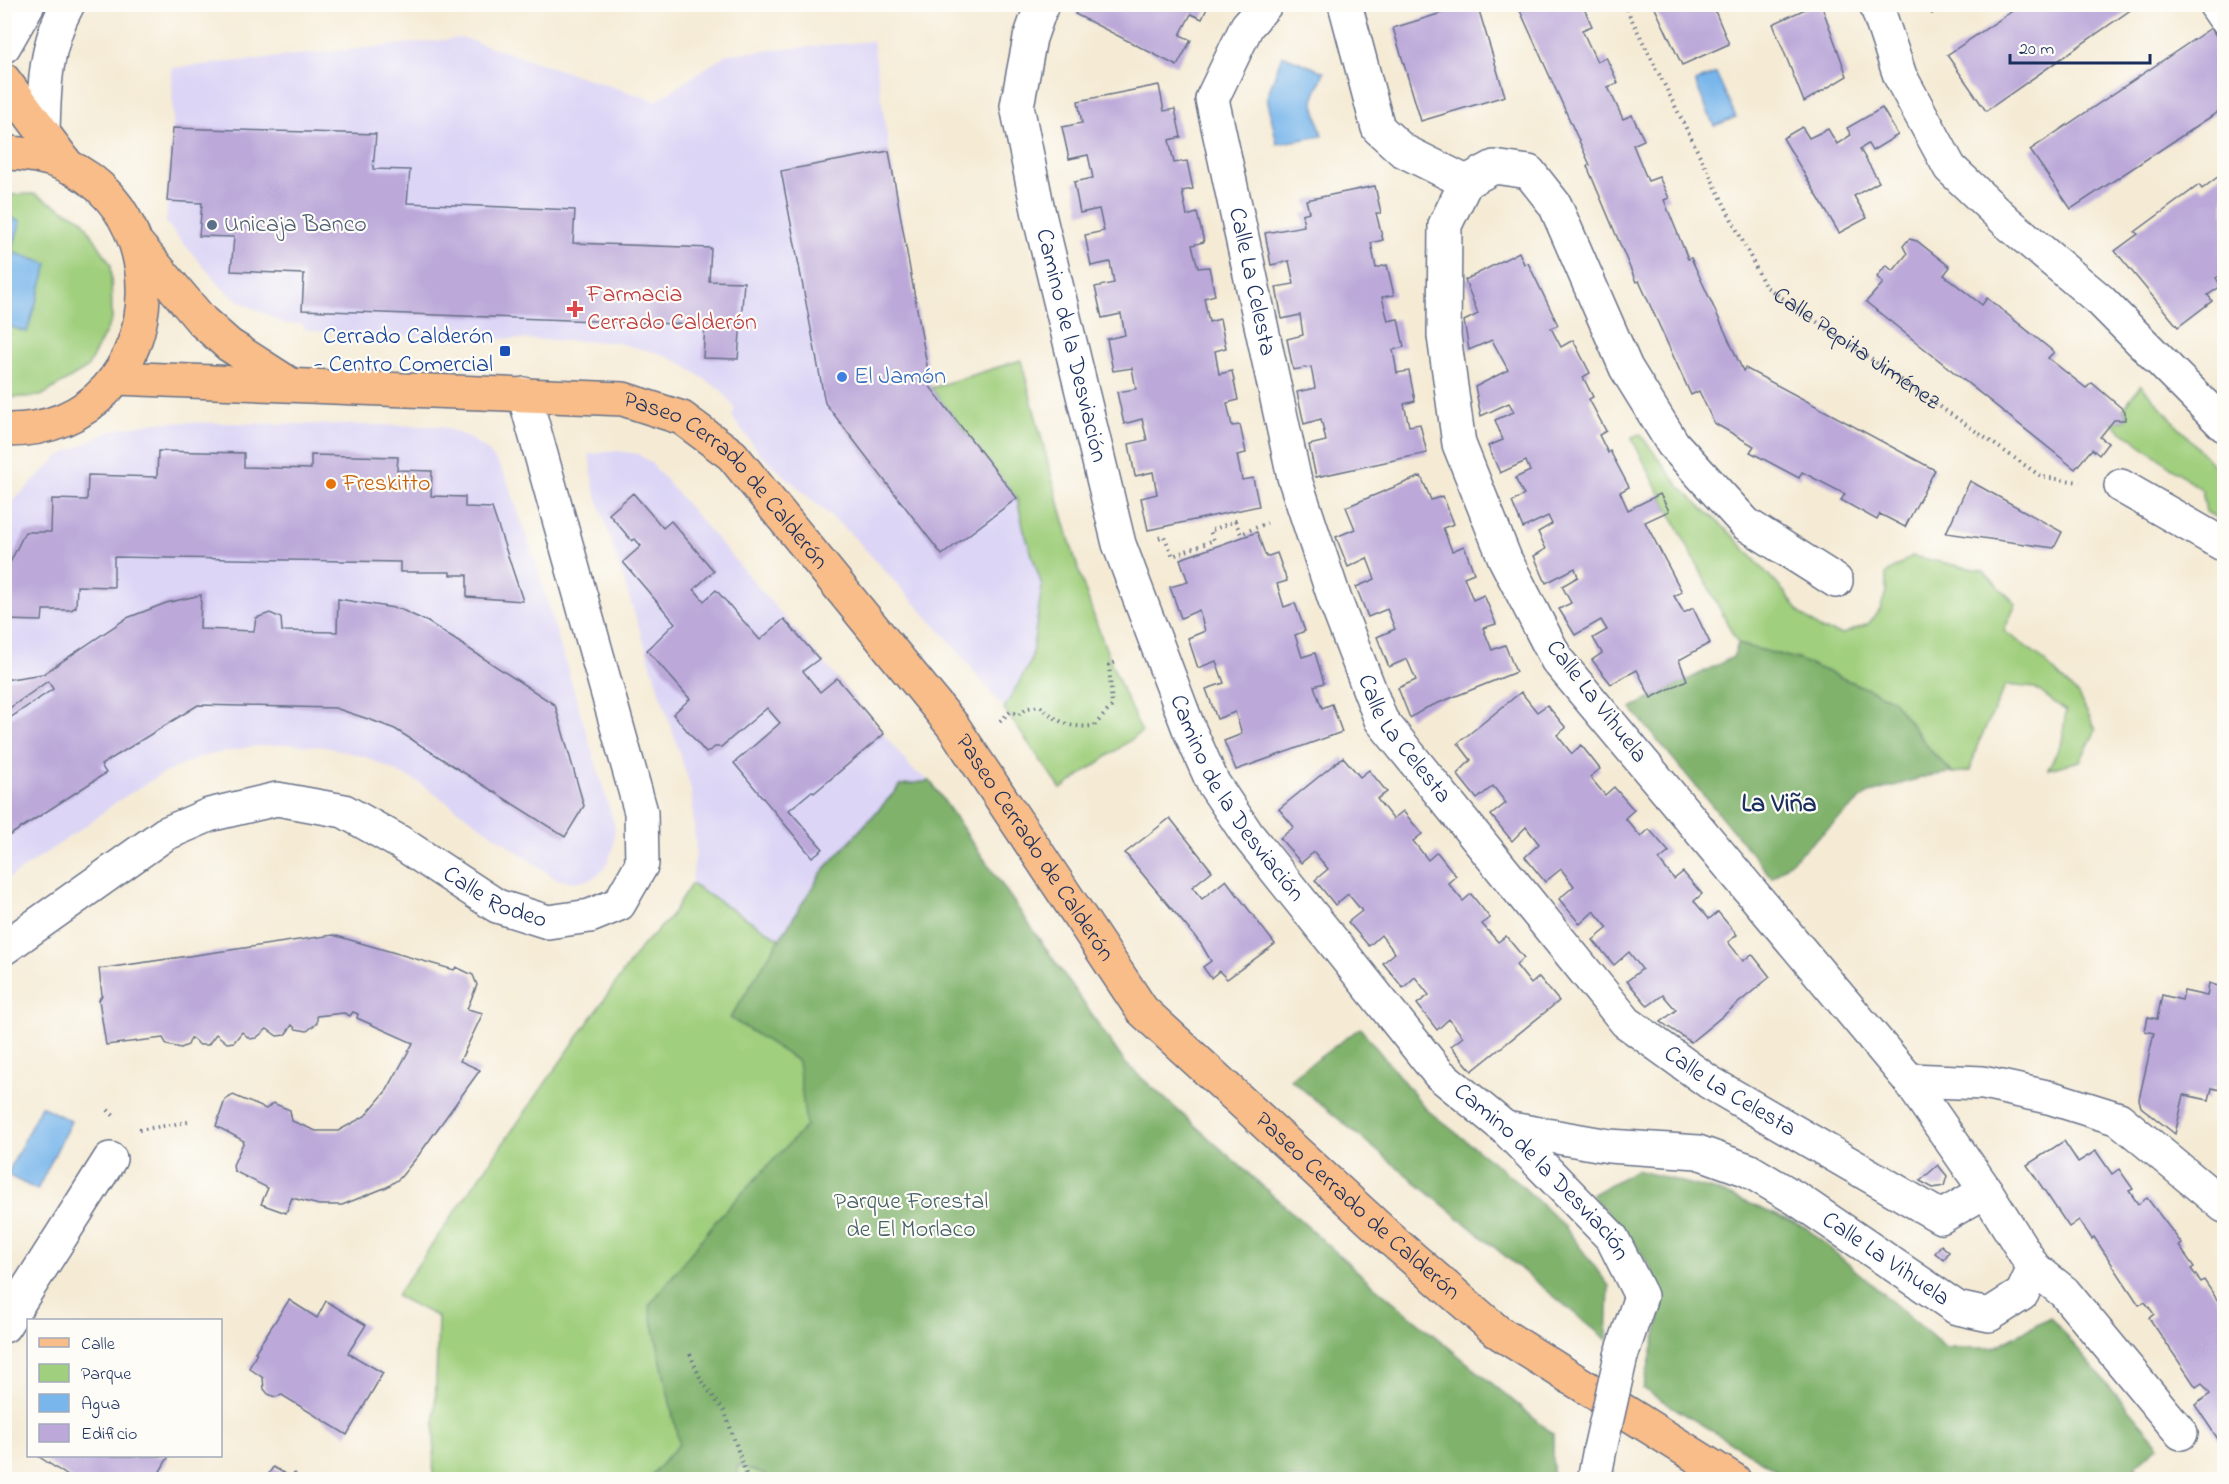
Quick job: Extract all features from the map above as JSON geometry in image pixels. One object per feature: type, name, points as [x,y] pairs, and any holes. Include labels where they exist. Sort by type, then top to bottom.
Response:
[{"type":"main road","points":[[4,80],[68,166]]},
{"type":"main road","points":[[4,153],[28,153],[68,166],[103,190],[128,223],[143,263],[145,305],[134,346],[116,378],[90,403],[58,422],[23,431],[4,430]]},
{"type":"main road","points":[[134,240],[202,321],[229,345],[290,384]]},
{"type":"main road","name":"Paseo Cerrado de Calderón","points":[[116,378],[623,399],[682,418],[732,456],[953,726],[1143,1010],[1394,1242],[1498,1332],[1734,1479]]},
{"type":"street","points":[[4,46],[28,4]]},
{"type":"street","points":[[43,132],[44,78],[52,38],[68,4]]},
{"type":"street","name":"Camino de la Desviación","points":[[1042,4],[1030,38],[1017,106],[1077,379],[1122,552],[1189,729],[1218,791],[1247,834],[1439,1074],[1505,1128],[1612,1238],[1641,1296],[1621,1356],[1597,1464]]},
{"type":"street","name":"Calle La Celesta","points":[[1266,4],[1247,26],[1212,99],[1294,477],[1335,600],[1381,720],[1626,1022],[1709,1082],[1941,1217],[1986,1191]]},
{"type":"street","points":[[1345,4],[1378,128],[1401,150],[1466,182],[1494,167],[1529,172],[1555,205],[1626,368],[1672,444],[1746,524],[1836,581]]},
{"type":"street","points":[[1876,4],[1900,76],[1950,168],[2008,223],[2100,300],[2224,425]]},
{"type":"street","points":[[2216,4],[2224,17]]},
{"type":"street","name":"Calle La Vihuela","points":[[1466,182],[1445,225],[1444,336],[1459,444],[1504,559],[1557,660],[1909,1080],[1986,1191],[2034,1268],[2022,1294],[1989,1315],[1957,1308],[1797,1198],[1748,1170],[1698,1152],[1609,1146],[1505,1128]]},
{"type":"street","name":"Calle Rodeo","points":[[4,948],[165,834],[209,815],[277,800],[344,811],[401,843],[497,906],[548,922],[590,916],[619,904],[642,864],[641,812],[524,394]]},
{"type":"street","points":[[2121,486],[2224,544]]},
{"type":"street","points":[[1909,1080],[1983,1083],[2052,1098],[2119,1119],[2224,1206]]},
{"type":"street","points":[[4,1326],[110,1159]]},
{"type":"street","points":[[2034,1268],[2064,1292],[2181,1433]]},
{"type":"path","name":"Calle Pepita Jiménez","points":[[1624,4],[1765,286],[2042,477],[2121,486]]},
{"type":"path","points":[[1122,552],[1164,536],[1173,556],[1214,540],[1210,531],[1235,521],[1241,534],[1304,508]]},
{"type":"path","points":[[1007,714],[1011,711],[1018,715],[1028,708],[1040,706],[1057,720],[1073,728],[1094,726],[1112,706],[1109,665]]},
{"type":"path","points":[[690,1354],[702,1382],[725,1412],[748,1479]]},
{"type":"shaded area","points":[[463,38],[656,101],[727,54],[873,41],[889,151],[931,388],[1017,498],[1024,530],[1042,586],[1031,661],[1004,709],[946,637],[852,535],[762,456],[735,421],[732,416],[735,409],[722,391],[681,363],[658,353],[613,342],[341,334],[304,329],[303,324],[285,324],[239,301],[221,287],[166,223],[173,128],[172,68]]},
{"type":"shaded area","points":[[156,422],[440,426],[466,436],[487,450],[500,466],[508,482],[535,561],[615,827],[613,849],[604,870],[591,879],[574,882],[556,879],[418,782],[366,757],[326,747],[287,744],[248,747],[201,757],[162,774],[116,802],[94,820],[5,881],[5,509],[58,457],[113,430]]},
{"type":"shaded area","points":[[618,451],[638,454],[651,463],[837,678],[913,770],[930,781],[901,785],[780,940],[691,884],[696,853],[691,789],[594,488],[589,454]]},
{"type":"green space","points":[[34,194],[82,219],[111,265],[112,320],[87,368],[41,396],[5,398],[5,325],[27,332],[47,264],[11,252],[21,221],[5,216],[4,195]]},
{"type":"green space","points":[[1021,360],[1058,502],[1087,596],[1103,642],[1142,732],[1061,789],[1004,709],[1031,661],[1042,586],[1024,530],[1017,498],[931,388]]},
{"type":"green space","points":[[2141,385],[2224,477],[2224,522],[2206,512],[2202,490],[2111,423],[2125,420],[2127,414],[2123,408]]},
{"type":"green space","points":[[1640,434],[1680,487],[1732,535],[1786,594],[1800,613],[1822,630],[1843,634],[1868,624],[1880,610],[1886,592],[1886,574],[1912,556],[1983,571],[2016,604],[2004,631],[2038,655],[2078,695],[2096,730],[2080,761],[2048,769],[2062,742],[2066,711],[2035,688],[2006,685],[1977,746],[1970,771],[1953,773],[1931,751],[1892,699],[1797,659],[1738,644],[1633,441],[1632,437]]},
{"type":"green space","points":[[1738,644],[1797,659],[1892,699],[1931,751],[1953,773],[1927,776],[1867,794],[1772,878],[1631,708],[1733,657]]},
{"type":"green space","name":"Parque Forestal de El Morlaco","points":[[930,781],[1125,1063],[1367,1280],[1553,1434],[1553,1479],[433,1479],[438,1317],[396,1296],[641,947],[669,919],[691,884],[780,939],[822,872],[901,785]]},
{"type":"green space","name":"Parque Forestal de El Morlaco","points":[[930,781],[1125,1063],[1367,1280],[1553,1434],[1553,1479],[767,1480],[764,1474],[737,1465],[739,1479],[648,1479],[679,1444],[649,1306],[719,1217],[806,1126],[798,1061],[730,1018],[822,872],[901,785]]},
{"type":"green space","points":[[1360,1028],[1426,1109],[1519,1183],[1565,1227],[1609,1286],[1607,1340],[1290,1079]]},
{"type":"green space","points":[[1636,1170],[1721,1192],[1805,1227],[1946,1348],[1993,1348],[2050,1317],[2159,1445],[2135,1466],[2144,1479],[1791,1479],[1643,1389],[1661,1314],[1651,1268],[1631,1238],[1591,1195]]},
{"type":"water","points":[[1282,55],[1324,72],[1313,100],[1322,136],[1277,144],[1267,97]]},
{"type":"water","points":[[1716,73],[1736,117],[1714,126],[1695,82]]},
{"type":"water","points":[[5,216],[21,221],[11,252],[48,264],[27,332],[5,325]]},
{"type":"water","points":[[41,1106],[71,1121],[37,1190],[7,1175]]},
{"type":"building","points":[[1081,4],[1209,4],[1202,19],[1191,14],[1180,35],[1191,40],[1177,66],[1075,14]]},
{"type":"building","points":[[1477,4],[1505,96],[1421,121],[1393,28]]},
{"type":"building","points":[[1517,4],[1582,4],[1592,26],[1582,30],[1597,62],[1606,57],[1618,83],[1608,87],[1623,119],[1632,115],[1644,140],[1633,145],[1648,181],[1659,177],[1669,198],[1664,200],[1688,259],[1691,258],[1743,371],[1745,368],[1935,470],[1905,527],[1880,514],[1877,520],[1841,500],[1845,494],[1802,472],[1799,478],[1750,452],[1754,446],[1714,423],[1699,391],[1691,395],[1639,281],[1636,282],[1587,166],[1590,165]]},
{"type":"building","points":[[1653,4],[1712,4],[1729,44],[1682,65]]},
{"type":"building","points":[[1816,4],[1821,4],[1847,76],[1804,102],[1773,24]]},
{"type":"building","points":[[1926,4],[1946,4],[1932,14]]},
{"type":"building","points":[[2023,4],[2139,4],[1986,111],[1947,55]]},
{"type":"building","points":[[2211,28],[2224,48],[2224,108],[2071,209],[2030,150]]},
{"type":"building","points":[[1159,85],[1164,111],[1175,109],[1181,137],[1169,140],[1174,163],[1187,161],[1193,189],[1182,191],[1187,216],[1197,213],[1204,242],[1192,245],[1198,268],[1209,267],[1215,295],[1204,298],[1209,322],[1220,319],[1226,348],[1215,351],[1219,374],[1232,371],[1238,400],[1227,403],[1232,426],[1240,425],[1246,453],[1237,455],[1242,480],[1253,478],[1259,506],[1148,530],[1141,498],[1157,494],[1153,472],[1135,476],[1129,444],[1147,440],[1142,419],[1124,424],[1117,392],[1136,389],[1132,368],[1113,371],[1107,339],[1125,335],[1121,314],[1102,318],[1095,287],[1114,283],[1110,262],[1091,266],[1085,235],[1104,231],[1099,209],[1080,213],[1074,182],[1093,178],[1088,155],[1069,159],[1062,127],[1082,123],[1078,101]]},
{"type":"building","points":[[1882,108],[1898,135],[1872,151],[1868,144],[1860,149],[1879,182],[1854,196],[1867,218],[1839,233],[1783,138],[1802,127],[1809,138],[1828,129],[1837,144],[1851,135],[1847,128]]},
{"type":"building","points":[[173,128],[376,134],[373,169],[410,170],[407,203],[575,210],[573,243],[711,248],[709,281],[744,282],[738,359],[703,358],[705,325],[302,310],[304,274],[231,271],[234,237],[199,236],[202,203],[167,201]]},
{"type":"building","points":[[889,151],[931,388],[1017,498],[942,555],[825,403],[781,171]]},
{"type":"building","points":[[2224,172],[2224,272],[2216,278],[2221,286],[2208,295],[2212,301],[2178,327],[2115,251],[2138,234],[2135,232],[2199,185],[2202,189]]},
{"type":"building","points":[[1375,186],[1381,213],[1376,213],[1383,240],[1371,243],[1376,268],[1387,265],[1394,295],[1382,297],[1388,321],[1398,319],[1404,347],[1393,350],[1397,373],[1409,371],[1415,401],[1404,404],[1409,426],[1420,424],[1427,453],[1316,477],[1309,445],[1326,441],[1321,419],[1304,424],[1297,392],[1315,388],[1311,367],[1293,370],[1287,339],[1303,335],[1300,315],[1282,319],[1276,287],[1294,284],[1289,261],[1271,265],[1265,233],[1304,226],[1302,214],[1309,212],[1306,200]]},
{"type":"building","points":[[1909,239],[1917,241],[1950,267],[1944,275],[1982,305],[1987,298],[2054,352],[2048,358],[2086,388],[2092,383],[2125,411],[2125,420],[2114,420],[2100,437],[2108,443],[2099,455],[2092,449],[2075,469],[1866,302],[1883,283],[1877,277],[1886,265],[1893,271],[1907,254],[1903,246]]},
{"type":"building","points":[[1519,252],[1524,264],[1528,263],[1558,325],[1551,328],[1561,347],[1573,340],[1590,373],[1583,377],[1593,397],[1589,399],[1606,431],[1599,435],[1629,487],[1620,492],[1628,510],[1660,494],[1669,511],[1645,522],[1682,592],[1674,596],[1684,613],[1693,608],[1710,643],[1679,660],[1687,680],[1651,698],[1637,670],[1611,684],[1592,660],[1602,653],[1593,638],[1607,630],[1601,620],[1575,635],[1559,609],[1571,603],[1562,586],[1578,577],[1575,568],[1546,583],[1534,556],[1546,549],[1538,532],[1552,524],[1548,516],[1523,528],[1512,502],[1524,495],[1515,478],[1530,471],[1526,461],[1500,473],[1488,446],[1503,440],[1495,420],[1514,412],[1509,403],[1481,416],[1475,387],[1508,370],[1492,340],[1469,350],[1464,321],[1478,314],[1465,280]]},
{"type":"building","points":[[158,451],[244,453],[244,467],[311,469],[311,455],[398,457],[397,470],[432,471],[431,496],[465,497],[465,507],[492,508],[523,601],[467,597],[467,575],[450,575],[450,572],[400,572],[400,562],[114,557],[114,587],[77,586],[76,607],[71,610],[43,610],[42,621],[4,620],[4,575],[25,532],[51,532],[52,499],[87,500],[88,475],[157,477]]},
{"type":"building","points":[[1421,476],[1431,500],[1443,496],[1454,524],[1443,528],[1452,551],[1464,546],[1474,573],[1464,577],[1473,600],[1484,595],[1496,624],[1483,628],[1492,650],[1505,645],[1516,672],[1426,708],[1410,718],[1398,688],[1416,680],[1407,659],[1389,667],[1377,637],[1395,629],[1387,609],[1368,617],[1356,587],[1375,579],[1367,558],[1348,567],[1336,537],[1355,529],[1346,507]]},
{"type":"building","points":[[1970,481],[2062,532],[2054,548],[1946,533]]},
{"type":"building","points":[[633,493],[663,528],[671,521],[714,571],[694,589],[704,601],[716,590],[760,640],[784,619],[819,659],[803,671],[820,692],[837,678],[884,734],[814,793],[812,791],[789,810],[823,849],[812,857],[734,763],[780,723],[767,708],[721,747],[715,747],[706,753],[673,714],[690,699],[647,650],[675,623],[623,562],[641,546],[635,539],[632,541],[609,514]]},
{"type":"building","points":[[1257,532],[1266,557],[1277,553],[1287,581],[1277,584],[1284,607],[1295,603],[1305,631],[1295,635],[1302,657],[1315,653],[1324,683],[1314,686],[1322,708],[1332,704],[1342,732],[1236,770],[1224,741],[1242,734],[1235,712],[1217,719],[1206,689],[1224,683],[1216,661],[1198,668],[1188,638],[1205,631],[1199,610],[1181,618],[1170,587],[1188,582],[1180,559]]},
{"type":"building","points":[[201,595],[200,629],[254,631],[256,618],[270,613],[281,618],[282,631],[337,632],[338,599],[400,609],[428,622],[555,705],[584,806],[565,837],[395,729],[371,720],[335,708],[198,705],[101,765],[106,773],[4,839],[4,722],[53,689],[48,681],[4,712],[4,680],[43,674],[127,618],[166,603]]},
{"type":"building","points":[[1521,692],[1537,712],[1547,705],[1566,728],[1557,735],[1572,754],[1581,745],[1600,769],[1590,777],[1605,795],[1614,787],[1634,810],[1625,818],[1641,837],[1649,829],[1669,852],[1659,860],[1674,879],[1683,872],[1702,894],[1694,901],[1709,919],[1718,912],[1737,935],[1728,942],[1743,961],[1752,954],[1770,977],[1691,1042],[1661,1022],[1676,1010],[1663,995],[1648,1006],[1627,981],[1642,969],[1629,952],[1614,965],[1593,940],[1608,928],[1594,911],[1580,924],[1559,899],[1574,886],[1561,869],[1545,882],[1525,857],[1539,844],[1526,827],[1512,841],[1491,815],[1506,803],[1493,786],[1477,799],[1457,774],[1471,760],[1458,743]]},
{"type":"building","points":[[1343,757],[1360,777],[1369,770],[1387,792],[1377,799],[1393,819],[1403,811],[1422,834],[1413,841],[1428,860],[1437,852],[1456,876],[1448,883],[1463,901],[1471,894],[1490,918],[1482,924],[1498,942],[1506,936],[1524,958],[1516,965],[1531,984],[1539,977],[1559,1001],[1472,1071],[1451,1046],[1463,1037],[1449,1019],[1437,1030],[1417,1004],[1429,995],[1415,977],[1403,988],[1383,963],[1395,953],[1381,935],[1369,946],[1348,922],[1362,911],[1348,894],[1335,905],[1315,880],[1328,869],[1314,852],[1301,863],[1280,838],[1294,827],[1279,809]]},
{"type":"building","points":[[1170,818],[1212,871],[1192,887],[1202,899],[1226,880],[1275,944],[1227,979],[1219,971],[1211,978],[1203,967],[1211,961],[1201,944],[1125,853]]},
{"type":"building","points":[[333,935],[454,970],[456,967],[473,975],[477,985],[467,1009],[483,1013],[460,1061],[480,1070],[400,1178],[387,1187],[342,1205],[319,1205],[292,1198],[286,1213],[261,1204],[268,1188],[234,1171],[233,1165],[244,1141],[216,1126],[225,1100],[233,1095],[266,1109],[273,1103],[290,1110],[292,1121],[316,1131],[338,1131],[365,1116],[387,1090],[413,1043],[357,1018],[358,1014],[353,1012],[350,1016],[344,1013],[317,1016],[317,1023],[307,1031],[296,1029],[292,1025],[285,1035],[277,1036],[267,1029],[256,1038],[250,1039],[242,1032],[234,1042],[227,1043],[216,1034],[208,1045],[200,1045],[191,1038],[188,1045],[181,1048],[167,1045],[163,1038],[106,1045],[99,1000],[102,995],[99,969]]},
{"type":"building","points":[[2209,983],[2224,988],[2224,1091],[2212,1088],[2209,1100],[2184,1095],[2175,1134],[2141,1107],[2139,1099],[2154,1033],[2145,1031],[2148,1017],[2157,1019],[2162,995],[2182,1000],[2184,991],[2207,996]]},
{"type":"building","points":[[2064,1141],[2078,1162],[2096,1151],[2112,1174],[2119,1169],[2133,1189],[2129,1191],[2138,1204],[2147,1198],[2182,1244],[2179,1246],[2194,1267],[2191,1269],[2201,1282],[2204,1280],[2222,1307],[2224,1304],[2224,1448],[2195,1405],[2210,1394],[2202,1383],[2196,1387],[2149,1318],[2154,1314],[2145,1302],[2139,1305],[2094,1237],[2092,1239],[2079,1220],[2069,1227],[2027,1165]]},
{"type":"building","points":[[1938,1165],[1947,1176],[1944,1186],[1933,1188],[1920,1181]]},
{"type":"building","points":[[1941,1245],[1949,1252],[1944,1260],[1935,1253]]},
{"type":"building","points":[[289,1300],[317,1318],[326,1301],[366,1325],[348,1353],[383,1373],[347,1435],[282,1395],[275,1397],[268,1394],[264,1389],[263,1378],[249,1368],[257,1353],[255,1352]]},
{"type":"building","points":[[40,1457],[168,1457],[155,1480],[74,1480]]},
{"type":"building","points":[[273,1467],[291,1477],[294,1473],[304,1480],[265,1480]]},
{"type":"place","name":"Unicaja Banco","points":[[212,225]]},
{"type":"place","name":"Farmacia Cerrado Calderón","points":[[575,309]]},
{"type":"place","name":"Cerrado Calderón - Centro Comercial","points":[[505,351]]},
{"type":"place","name":"El Jamón","points":[[842,377]]},
{"type":"place","name":"Freskitto","points":[[331,484]]},
{"type":"district","name":"La Viña","points":[[1779,805]]}]
